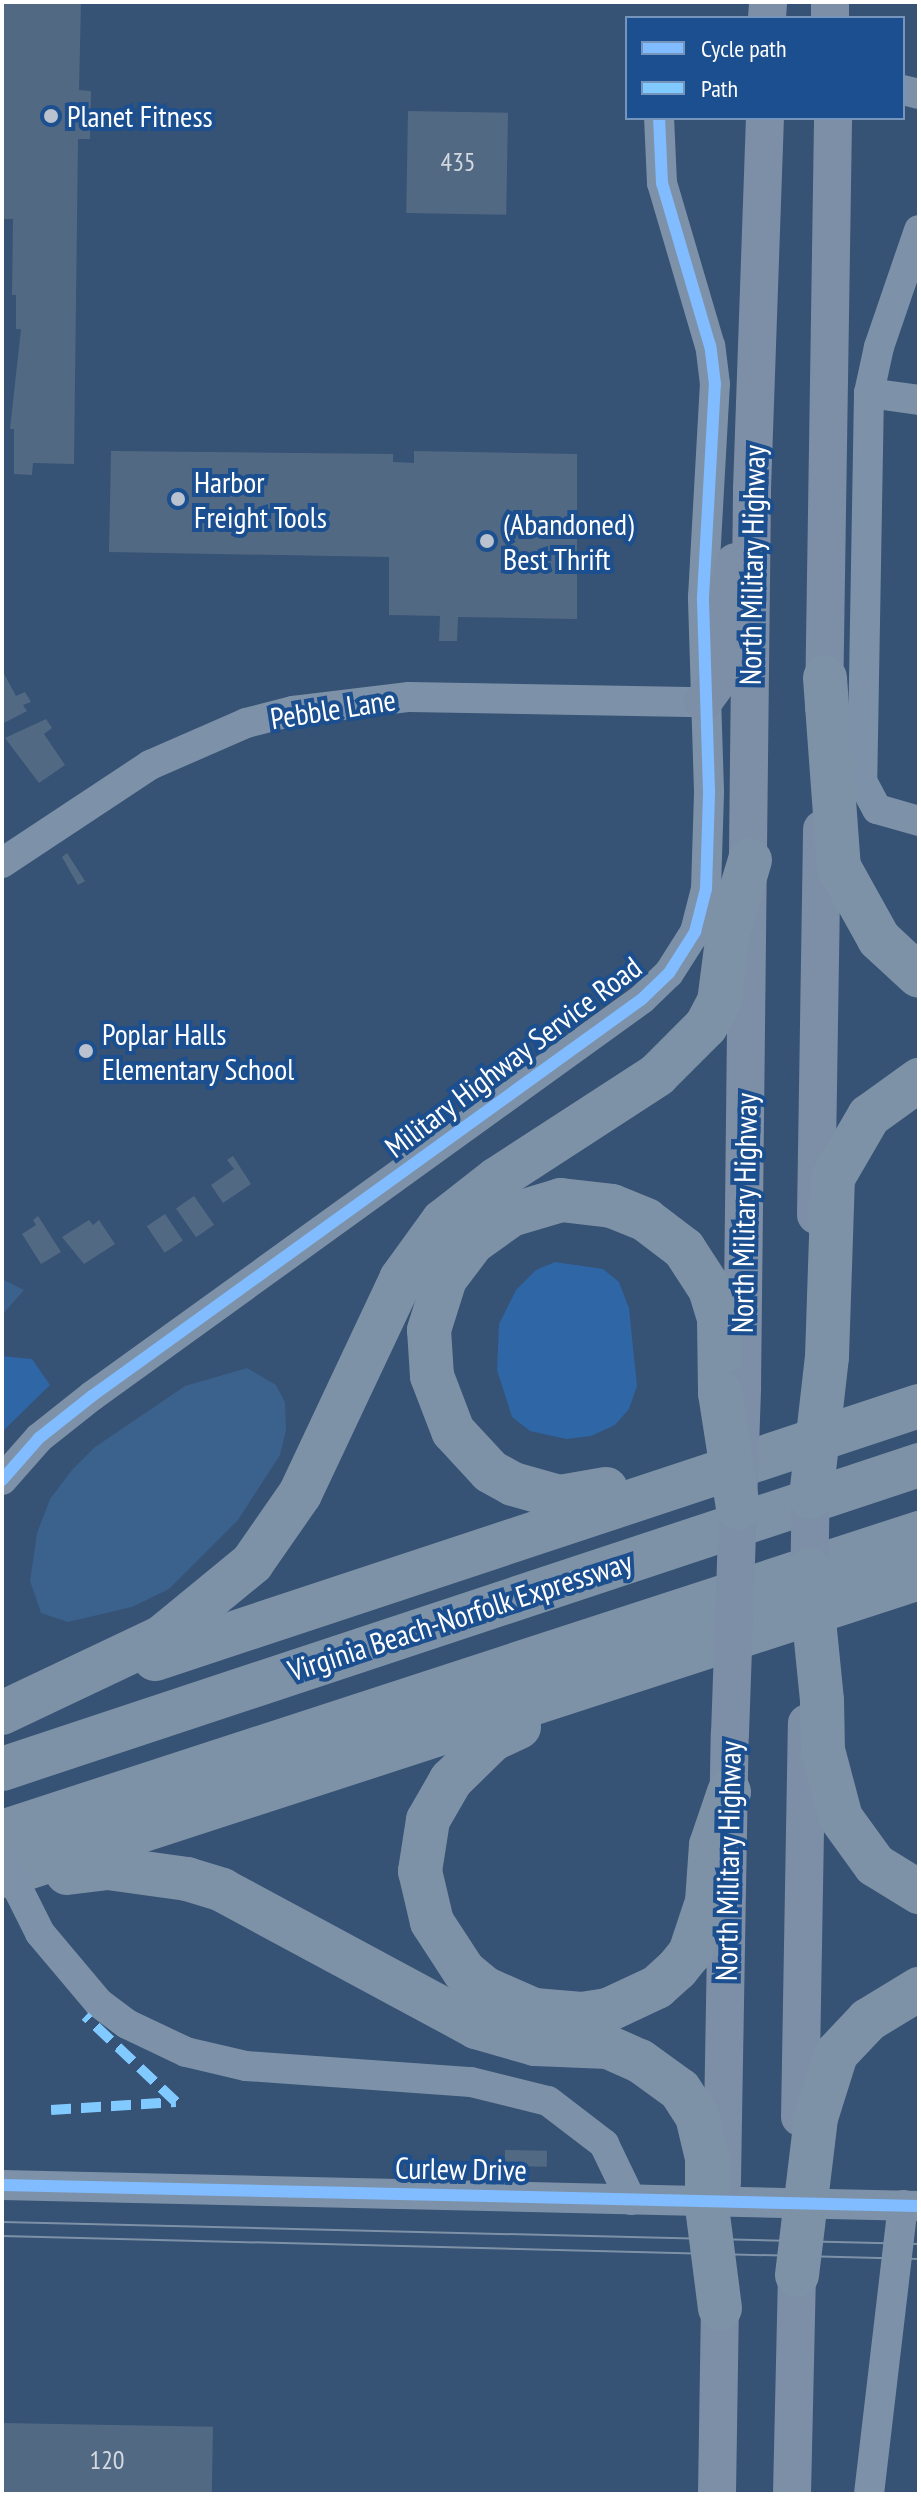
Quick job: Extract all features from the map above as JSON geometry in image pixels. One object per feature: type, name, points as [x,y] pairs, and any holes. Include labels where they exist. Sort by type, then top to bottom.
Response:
[{"type":"highway","points":[[825,678],[839,867],[879,939],[919,976]]},
{"type":"highway","points":[[2,1713],[162,1637],[252,1563],[300,1494],[401,1279],[436,1230],[497,1179],[657,1075],[706,1026],[719,1002],[728,933],[750,860]]},
{"type":"highway","points":[[811,1497],[833,1178],[869,1116],[919,1080]]},
{"type":"highway","points":[[738,1508],[731,1390],[719,1319],[701,1270],[669,1234],[612,1206],[561,1200],[511,1215],[459,1257],[435,1304],[429,1350],[441,1408],[470,1453],[513,1484],[559,1497],[587,1495],[773,1454]]},
{"type":"highway","points":[[869,1422],[919,1398]]},
{"type":"highway","points":[[2,1713],[919,1406]]},
{"type":"highway","name":"Virginia Beach-Norfolk Expressway","points":[[2,1769],[919,1465]]},
{"type":"highway","points":[[2,1832],[919,1533]]},
{"type":"highway","points":[[809,1570],[814,1704],[841,1818],[875,1865],[919,1892]]},
{"type":"highway","points":[[2,1876],[919,1578]]},
{"type":"highway","points":[[761,1630],[919,1595]]},
{"type":"highway","points":[[639,1671],[493,1739],[451,1780],[428,1820],[420,1871],[432,1922],[447,1950],[484,1988],[534,2010],[582,2014],[633,2001],[657,1987],[690,1953],[707,1902],[711,1845],[729,1792]]},
{"type":"highway","points":[[2,1887],[108,1868],[187,1879],[222,1890],[476,2027],[535,2044],[608,2047],[640,2061],[710,2117],[707,2158],[720,2322]]},
{"type":"highway","points":[[797,2275],[808,2117],[836,2054],[868,2020],[919,1989]]},
{"type":"main road","name":"North Military Highway","points":[[731,1390],[750,860],[752,489],[765,120]]},
{"type":"main road","points":[[820,1359],[833,120]]},
{"type":"main road","points":[[703,702],[718,681],[723,617],[752,489]]},
{"type":"main road","points":[[809,1570],[811,1497]]},
{"type":"main road","name":"North Military Highway","points":[[710,2117],[729,1792],[738,1508]]},
{"type":"main road","points":[[808,2117],[814,1704]]},
{"type":"main road","points":[[792,2494],[791,2403],[797,2275]]},
{"type":"main road","points":[[717,2494],[720,2322]]},
{"type":"street","name":"Military Highway Service Road","points":[[2,1480],[39,1438],[92,1396],[642,999],[669,973],[687,949],[704,903],[709,791],[703,702],[703,597],[715,384],[710,346],[662,183],[659,120]]},
{"type":"street","points":[[904,819],[872,802],[862,781],[869,393],[879,347],[919,230]]},
{"type":"street","points":[[869,393],[919,400]]},
{"type":"street","name":"Pebble Lane","points":[[7,850],[150,765],[223,732],[293,711],[409,697],[703,702]]},
{"type":"street","points":[[2,1857],[40,1933],[99,2003],[127,2024],[186,2052],[246,2066],[485,2085],[548,2101],[604,2144],[619,2199]]},
{"type":"street","name":"Curlew Drive","points":[[2,2185],[911,2206]]},
{"type":"street","points":[[869,2494],[911,2206]]},
{"type":"shaded area","points":[[555,1262],[603,1269],[619,1282],[629,1308],[637,1386],[629,1409],[615,1425],[591,1436],[566,1439],[530,1431],[512,1417],[497,1370],[499,1324],[516,1290],[536,1270]]},
{"type":"shaded area","points":[[2,1279],[24,1290],[2,1315]]},
{"type":"shaded area","points":[[2,1356],[32,1359],[50,1385],[2,1432]]},
{"type":"shaded area","points":[[247,1368],[276,1385],[285,1402],[286,1430],[280,1455],[238,1520],[169,1589],[132,1607],[68,1622],[41,1613],[30,1581],[37,1533],[50,1499],[72,1470],[95,1447],[185,1386]]},
{"type":"building","points":[[2,2],[81,2],[79,90],[91,91],[90,139],[78,139],[74,464],[33,463],[32,475],[14,474],[14,429],[10,429],[21,329],[16,329],[16,295],[12,295],[13,219],[2,219]]},
{"type":"building","points":[[408,111],[508,113],[506,215],[406,213]]},
{"type":"building","points":[[111,451],[393,454],[393,462],[414,463],[414,451],[577,454],[577,619],[458,617],[457,641],[439,641],[440,616],[389,615],[389,557],[109,552]]},
{"type":"building","points":[[2,670],[16,696],[25,692],[31,702],[23,705],[27,711],[2,724]]},
{"type":"building","points":[[46,719],[52,728],[44,734],[65,765],[39,783],[5,738]]},
{"type":"building","points":[[67,853],[85,881],[78,885],[62,857]]},
{"type":"building","points":[[233,1156],[251,1184],[223,1203],[211,1185],[234,1169],[227,1160]]},
{"type":"building","points":[[194,1196],[214,1225],[196,1237],[176,1209]]},
{"type":"building","points":[[165,1214],[183,1241],[165,1253],[147,1226]]},
{"type":"building","points":[[38,1216],[61,1252],[41,1264],[22,1234],[36,1225],[33,1220]]},
{"type":"building","points":[[89,1220],[93,1225],[99,1220],[115,1244],[84,1264],[62,1237]]},
{"type":"building","points":[[505,2150],[547,2151],[547,2167],[505,2166]]},
{"type":"building","points":[[2,2423],[213,2427],[212,2494],[2,2494]]},
{"type":"tram line","points":[[2,2222],[919,2244]]},
{"type":"tram line","points":[[2,2236],[919,2259]]},
{"type":"marked path","points":[[51,2110],[176,2102],[85,2016]]},
{"type":"cycle path","points":[[2,1480],[39,1438],[92,1396],[642,999],[669,973],[695,932],[706,889],[709,791],[703,597],[715,384],[710,346],[662,183],[659,120]]},
{"type":"cycle path","points":[[2,2185],[919,2206]]},
{"type":"place","name":"Planet Fitness","points":[[51,116]]},
{"type":"place","name":"Harbor Freight Tools","points":[[178,499]]},
{"type":"place","name":"(Abandoned) Best Thrift","points":[[487,541]]},
{"type":"place","name":"Poplar Halls Elementary School","points":[[86,1051]]}]
